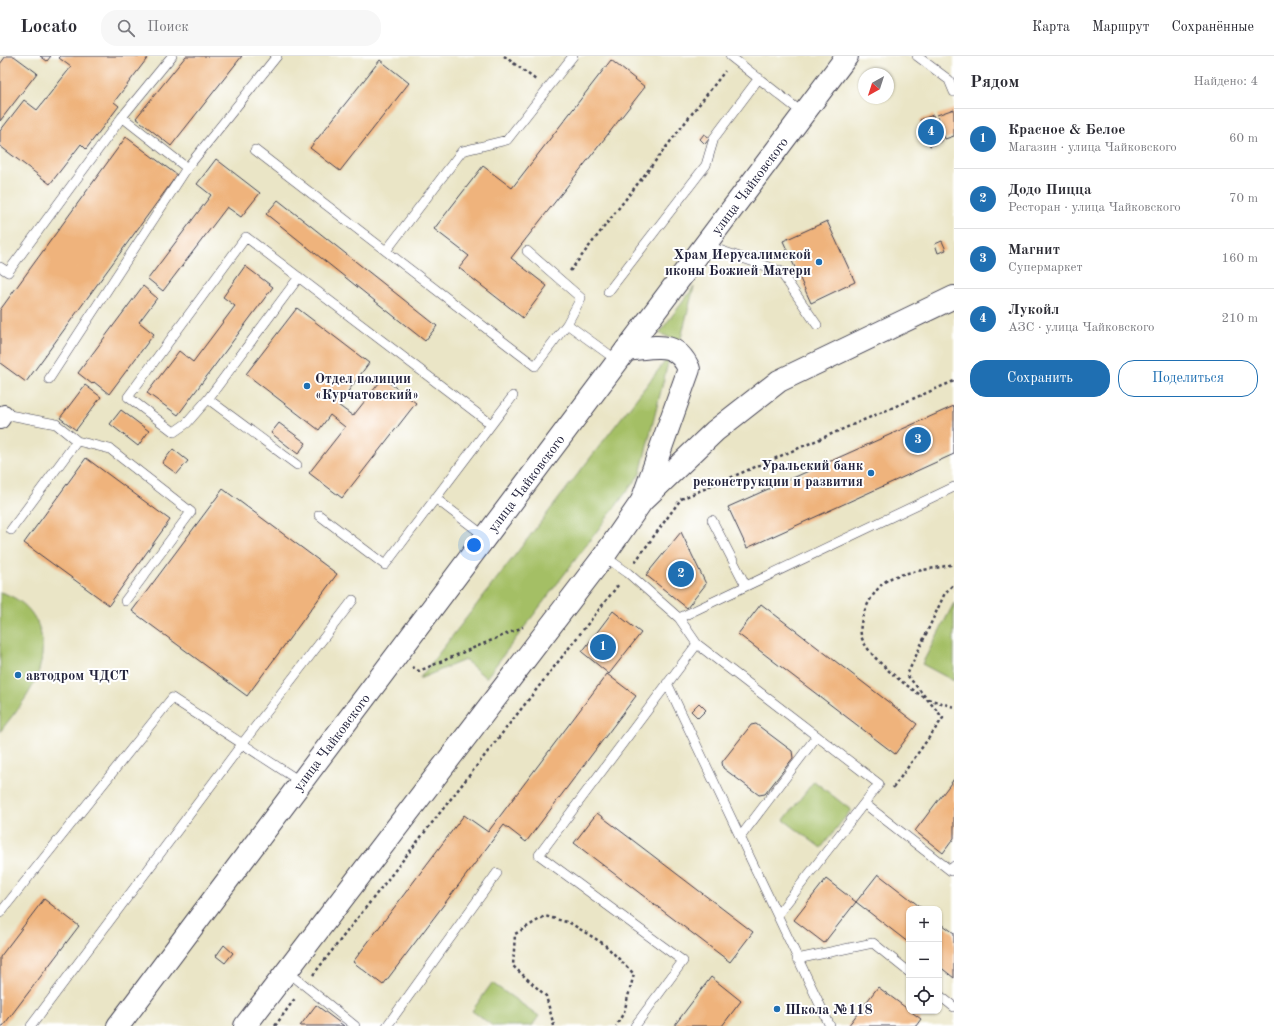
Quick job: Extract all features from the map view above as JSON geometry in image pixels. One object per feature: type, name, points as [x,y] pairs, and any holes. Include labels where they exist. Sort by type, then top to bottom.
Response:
[{"type":"main road","name":"улица Чайковского","points":[[118,1026],[847,56]]},
{"type":"main road","points":[[245,1026],[604,556],[642,501],[715,431],[779,381],[954,297]]},
{"type":"main road","points":[[622,356],[664,347],[675,350],[684,359],[689,369],[642,501]]},
{"type":"lane","points":[[0,267],[8,272],[122,116],[172,56]]},
{"type":"lane","points":[[49,380],[187,168],[277,56]]},
{"type":"lane","points":[[386,251],[462,151],[507,140],[573,56]]},
{"type":"lane","points":[[917,56],[952,78],[954,92]]},
{"type":"lane","points":[[732,58],[804,114]]},
{"type":"lane","points":[[608,292],[706,164],[714,138],[758,78]]},
{"type":"lane","points":[[122,116],[187,168]]},
{"type":"lane","points":[[255,150],[535,366],[567,324],[581,298],[527,251]]},
{"type":"lane","points":[[299,277],[188,424],[174,432],[128,397],[246,237],[299,277],[491,424]]},
{"type":"lane","points":[[705,245],[780,271],[817,325]]},
{"type":"lane","points":[[567,324],[622,356]]},
{"type":"lane","points":[[319,515],[385,565],[512,396]]},
{"type":"lane","points":[[208,399],[297,465]]},
{"type":"lane","points":[[1,415],[56,424],[77,441],[110,449],[191,512],[126,601]]},
{"type":"lane","points":[[12,530],[77,441]]},
{"type":"lane","points":[[679,618],[954,487]]},
{"type":"lane","points":[[435,498],[486,537]]},
{"type":"lane","points":[[712,520],[746,586]]},
{"type":"lane","points":[[604,556],[628,572],[679,618],[697,644],[879,784],[865,804],[778,914]]},
{"type":"lane","points":[[30,1026],[242,744],[353,600]]},
{"type":"lane","points":[[634,1026],[683,961],[539,855],[667,682],[697,644]]},
{"type":"lane","points":[[667,682],[830,1026]]},
{"type":"lane","points":[[0,913],[172,698],[301,782]]},
{"type":"lane","points":[[741,836],[817,736]]},
{"type":"lane","points":[[865,804],[950,871],[954,866]]},
{"type":"lane","points":[[387,1026],[497,873]]},
{"type":"lane","points":[[798,959],[873,944],[906,970]]},
{"type":"lane","points":[[287,970],[355,1026]]},
{"type":"lane","points":[[942,997],[954,1007]]},
{"type":"path","points":[[504,56],[547,89]]},
{"type":"path","points":[[562,282],[732,58]]},
{"type":"path","points":[[275,1026],[305,985],[628,572],[681,499],[954,381]]},
{"type":"path","points":[[954,564],[891,578],[878,589],[865,608],[862,618],[861,637],[872,653],[890,673],[927,698],[954,707]]},
{"type":"path","points":[[876,812],[943,718],[906,675],[945,593],[954,584]]},
{"type":"path","points":[[396,658],[419,671],[526,625]]},
{"type":"path","points":[[554,1026],[546,996],[513,966],[515,934],[545,916],[570,923],[604,944],[634,974],[624,1012],[616,1026]]},
{"type":"green space","points":[[694,287],[680,342],[659,333]]},
{"type":"green space","points":[[670,355],[640,474],[486,678],[465,660],[419,679]]},
{"type":"green space","name":"автодром ЧДСТ","points":[[0,592],[15,598],[27,607],[35,619],[40,632],[42,645],[38,675],[28,695],[0,732]]},
{"type":"green space","points":[[954,603],[954,681],[922,664]]},
{"type":"green space","points":[[814,781],[851,810],[821,848],[784,820]]},
{"type":"green space","points":[[492,983],[539,1016],[532,1026],[493,1026],[472,1011]]},
{"type":"building","points":[[6,56],[14,56],[37,73],[0,121],[0,64]]},
{"type":"building","points":[[40,56],[51,56],[47,61]]},
{"type":"building","points":[[61,56],[149,56],[114,102],[119,106],[86,149],[81,144],[50,184],[0,146],[0,131],[24,100],[37,110],[71,67],[59,58]]},
{"type":"building","points":[[186,56],[242,56],[171,146],[136,118]]},
{"type":"building","points":[[380,60],[409,83],[340,171],[310,148]]},
{"type":"building","points":[[611,60],[645,87],[511,258],[547,286],[523,318],[459,268],[469,256],[434,229],[483,166],[512,188]]},
{"type":"building","points":[[954,109],[954,136],[945,139],[937,115]]},
{"type":"building","points":[[933,115],[942,141],[930,146],[920,120]]},
{"type":"building","points":[[704,134],[710,138],[705,144],[700,139]]},
{"type":"building","points":[[126,137],[177,175],[26,382],[0,363],[0,310]]},
{"type":"building","points":[[216,159],[260,193],[241,217],[227,207],[163,291],[148,279],[211,195],[197,184]]},
{"type":"building","points":[[278,200],[437,326],[425,341],[266,214]]},
{"type":"building","name":"Храм Иерусалимской иконы Божией Матери","points":[[827,221],[855,282],[811,303],[783,241]]},
{"type":"building","points":[[942,241],[946,250],[938,253],[935,244]]},
{"type":"building","points":[[245,266],[273,287],[178,415],[147,393],[179,351],[193,362],[235,306],[223,297]]},
{"type":"building","points":[[143,286],[157,298],[139,322],[154,334],[109,394],[94,382],[92,384],[78,373]]},
{"type":"building","points":[[297,308],[369,363],[338,405],[353,416],[383,378],[416,403],[342,498],[309,473],[345,427],[330,415],[319,430],[246,374]]},
{"type":"building","points":[[85,385],[101,397],[76,430],[60,418]]},
{"type":"building","points":[[954,406],[954,454],[747,548],[728,507]]},
{"type":"building","points":[[121,410],[149,431],[138,446],[110,424]]},
{"type":"building","points":[[279,423],[306,443],[298,454],[271,433]]},
{"type":"building","points":[[173,449],[188,461],[177,474],[162,463]]},
{"type":"building","points":[[86,458],[170,520],[109,605],[24,543]]},
{"type":"building","points":[[223,489],[337,574],[247,696],[132,611]]},
{"type":"building","points":[[681,532],[706,584],[687,608],[646,575]]},
{"type":"building","points":[[761,604],[917,724],[895,754],[738,634]]},
{"type":"building","points":[[613,611],[641,633],[609,674],[582,652]]},
{"type":"building","points":[[607,674],[636,696],[526,842],[504,825],[383,985],[353,962],[464,815],[488,832]]},
{"type":"building","points":[[699,703],[706,710],[698,718],[691,711]]},
{"type":"building","points":[[756,724],[792,751],[793,758],[765,794],[759,795],[723,768],[722,762],[751,725]]},
{"type":"building","points":[[954,779],[954,838],[943,853],[915,831]]},
{"type":"building","points":[[597,813],[753,932],[730,962],[574,843]]},
{"type":"building","points":[[878,874],[919,906],[906,906],[906,941],[856,902]]},
{"type":"building","points":[[826,879],[856,902],[824,943],[794,920]]},
{"type":"building","points":[[44,899],[79,926],[3,1026],[0,1026],[0,957]]},
{"type":"building","points":[[942,924],[954,933],[954,978],[942,968]]},
{"type":"building","points":[[224,945],[233,953],[225,963],[216,956]]},
{"type":"building","points":[[711,977],[741,1001],[722,1026],[674,1026]]},
{"type":"building","points":[[878,987],[906,1008],[906,1014],[914,1014],[921,1019],[916,1026],[848,1026]]},
{"type":"building","points":[[316,1005],[344,1026],[300,1026]]},
{"type":"place","name":"Лукойл","points":[[931,132]]},
{"type":"place","name":"Храм Иерусалимской иконы Божией Матери","points":[[819,262]]},
{"type":"place","name":"Отдел полиции «Курчатовский»","points":[[307,386]]},
{"type":"place","name":"Магнит","points":[[918,440]]},
{"type":"place","name":"Уральский банк реконструкции и развития","points":[[871,473]]},
{"type":"place","name":"Додо Пицца","points":[[681,574]]},
{"type":"place","name":"Красное & Белое","points":[[603,647]]},
{"type":"place","name":"автодром ЧДСТ","points":[[18,675]]},
{"type":"place","name":"Школа №118","points":[[777,1009]]}]
